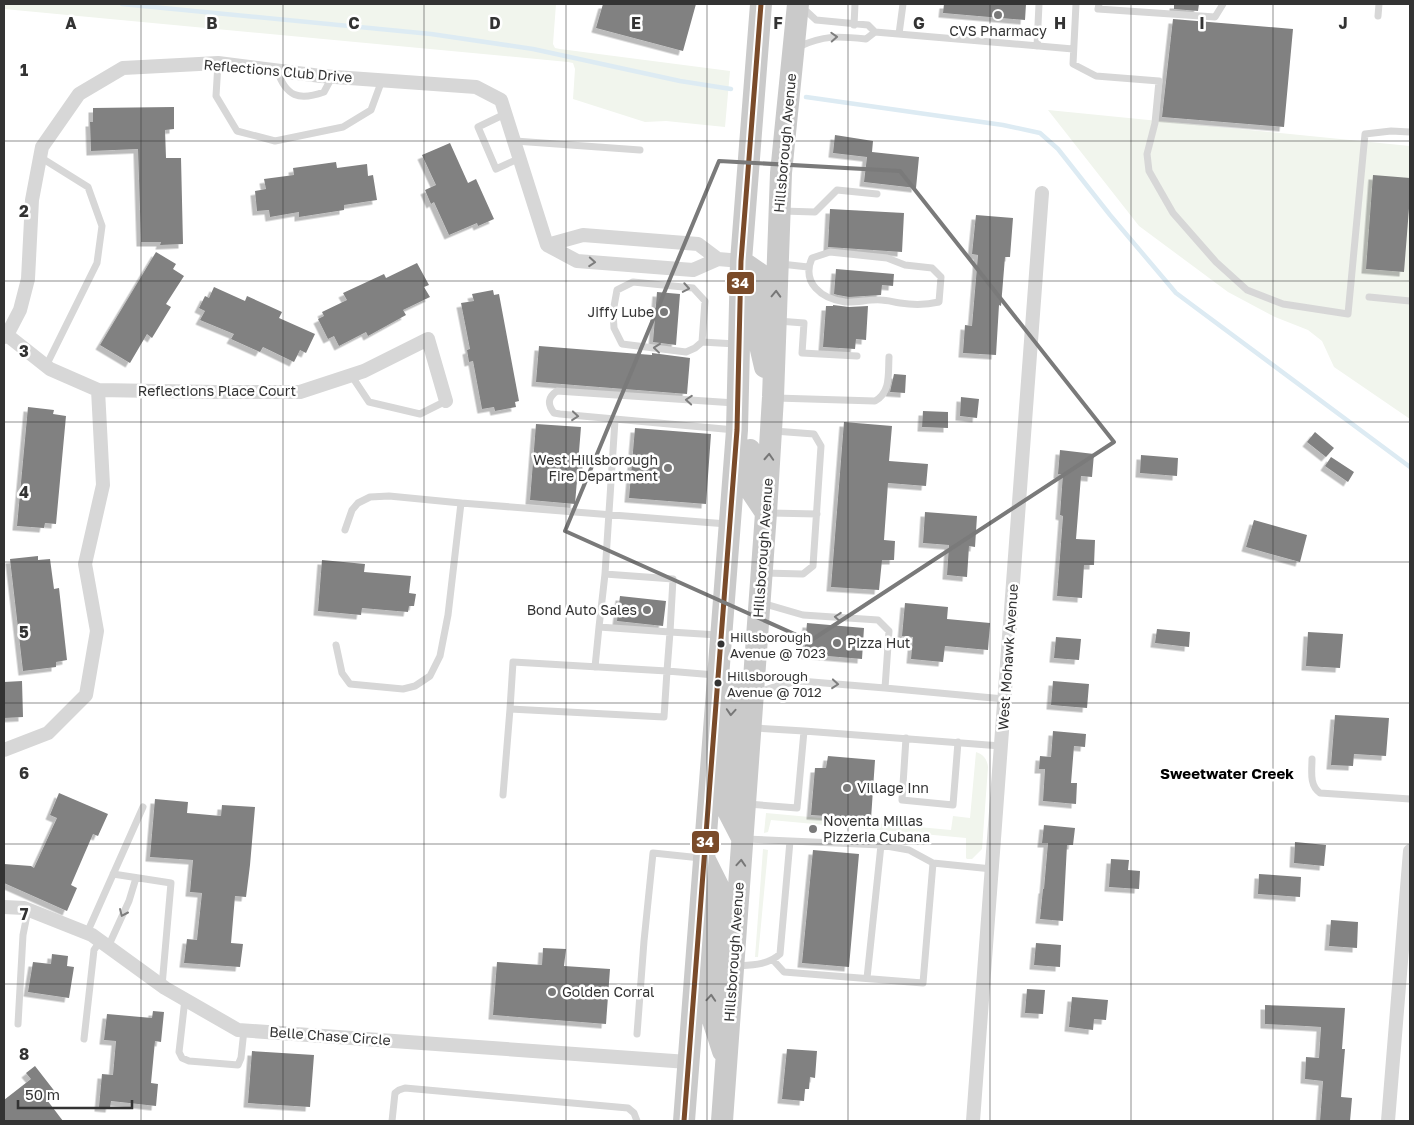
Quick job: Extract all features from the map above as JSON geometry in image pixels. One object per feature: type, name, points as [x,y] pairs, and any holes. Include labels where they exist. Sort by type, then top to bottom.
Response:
[{"type":"main road","points":[[684,1121],[737,430],[741,261],[761,4]]},
{"type":"main road","name":"Hillsborough Avenue","points":[[722,1121],[766,513],[773,398],[781,172],[798,4]]},
{"type":"main road","points":[[741,261],[760,274],[759,341],[773,398]]},
{"type":"main road","points":[[739,355],[751,434],[748,486],[766,513]]},
{"type":"main road","points":[[730,524],[751,532],[746,600],[756,649]]},
{"type":"main road","points":[[723,613],[735,652],[725,805],[742,839]]},
{"type":"main road","points":[[704,858],[718,886],[710,1011],[726,1061]]},
{"type":"street","name":"Reflections Club Drive","points":[[6,336],[20,310],[28,279],[32,200],[42,147],[79,94],[122,68],[218,63],[332,76],[476,87],[501,100],[547,245]]},
{"type":"street","name":"West Mohawk Avenue","points":[[973,1121],[1042,194]]},
{"type":"street","points":[[547,245],[583,235],[698,244],[718,259]]},
{"type":"street","points":[[547,245],[577,261],[693,270],[718,259],[741,261]]},
{"type":"street","name":"Reflections Place Court","points":[[6,336],[50,369],[98,390],[300,392],[364,371],[428,340],[446,401]]},
{"type":"street","points":[[4,750],[48,733],[86,695],[97,631],[85,564],[103,485],[98,390]]},
{"type":"street","points":[[1388,1121],[1410,851]]},
{"type":"street","name":"Belle Chase Circle","points":[[4,908],[24,908],[87,933],[162,986],[238,1030],[688,1062]]},
{"type":"lane","points":[[798,4],[816,20],[868,25],[876,32],[1073,49]]},
{"type":"lane","points":[[854,25],[856,4]]},
{"type":"lane","points":[[899,34],[903,4]]},
{"type":"lane","points":[[1037,46],[1039,4]]},
{"type":"lane","points":[[1076,4],[1073,64],[1096,76],[1159,81],[1155,123],[1147,154],[1149,171],[1174,212],[1216,262],[1247,290],[1283,304],[1348,314],[1365,134],[1392,131],[1410,132]]},
{"type":"lane","points":[[1099,4],[1098,9],[1216,17],[1223,4]]},
{"type":"lane","points":[[1378,16],[1379,4]]},
{"type":"lane","points":[[793,50],[812,41],[824,38],[841,36],[866,40],[876,32]]},
{"type":"lane","points":[[218,63],[216,96],[237,131],[275,141],[343,127],[371,110],[382,80]]},
{"type":"lane","points":[[277,70],[281,83],[294,96],[310,97],[324,92],[332,76]]},
{"type":"lane","points":[[505,114],[478,127],[496,169],[520,158]]},
{"type":"lane","points":[[515,141],[640,150]]},
{"type":"lane","points":[[40,157],[88,187],[102,226],[98,263],[46,366]]},
{"type":"lane","points":[[780,210],[815,212],[837,190],[877,194]]},
{"type":"lane","points":[[830,252],[887,258],[905,265],[932,268],[941,276],[939,302],[925,305],[880,300],[846,302],[826,296],[812,285],[808,267],[812,258],[830,252]]},
{"type":"lane","points":[[777,263],[808,267]]},
{"type":"lane","points":[[633,282],[693,288],[705,301],[702,342],[686,352],[622,344],[614,328],[613,312],[617,290],[633,282]]},
{"type":"lane","points":[[1369,297],[1410,301]]},
{"type":"lane","points":[[775,321],[804,322],[802,352],[857,356]]},
{"type":"lane","points":[[702,342],[739,355]]},
{"type":"lane","points":[[773,398],[875,401],[885,392],[889,357]]},
{"type":"lane","points":[[351,375],[369,402],[420,414],[446,401]]},
{"type":"lane","points":[[737,430],[554,413],[549,402],[551,395],[557,391],[738,403]]},
{"type":"lane","points":[[595,667],[605,574],[615,420]]},
{"type":"lane","points":[[762,573],[803,574],[813,566],[817,514],[821,446],[814,434],[771,430]]},
{"type":"lane","points":[[345,530],[352,510],[358,503],[370,497],[389,496],[730,524]]},
{"type":"lane","points":[[336,645],[342,673],[350,684],[403,689],[415,686],[430,676],[440,656],[448,615],[461,503]]},
{"type":"lane","points":[[766,513],[817,514]]},
{"type":"lane","points":[[510,709],[664,717],[673,579],[605,574]]},
{"type":"lane","points":[[760,602],[802,615],[878,620],[888,631],[884,688]]},
{"type":"lane","points":[[599,627],[721,635]]},
{"type":"lane","points":[[503,795],[513,662],[718,675]]},
{"type":"lane","points":[[753,694],[800,681],[1004,699]]},
{"type":"lane","points":[[750,728],[1001,746]]},
{"type":"lane","points":[[745,804],[797,808],[804,731]]},
{"type":"lane","points":[[906,738],[902,800],[953,805],[958,742]]},
{"type":"lane","points":[[1312,759],[1312,783],[1320,793],[1410,799]]},
{"type":"lane","points":[[87,933],[143,807]]},
{"type":"lane","points":[[742,839],[881,845],[909,850],[933,863],[992,869]]},
{"type":"lane","points":[[733,966],[758,965],[773,960],[780,954],[790,841]]},
{"type":"lane","points":[[867,978],[881,845]]},
{"type":"lane","points":[[637,1034],[653,854],[704,858]]},
{"type":"lane","points":[[773,960],[784,972],[923,983],[933,863]]},
{"type":"lane","points":[[113,874],[171,883],[162,986]]},
{"type":"lane","points":[[84,1040],[94,950],[104,944],[129,901],[136,878]]},
{"type":"lane","points":[[18,1024],[23,935],[28,910]]},
{"type":"lane","points":[[185,999],[179,1052],[182,1058],[189,1061],[238,1065],[241,1058],[244,1030]]},
{"type":"lane","points":[[392,1121],[395,1093],[405,1088],[628,1108],[634,1113],[637,1121]]},
{"type":"highlighted area","points":[[719,161],[900,171],[1114,442],[810,641],[565,531]]},
{"type":"shaded area","points":[[4,4],[556,4],[553,44],[555,48],[730,71],[725,127],[666,121],[645,122],[573,99],[575,69],[573,63],[568,62],[4,9]]},
{"type":"shaded area","points":[[1048,110],[1410,146],[1410,419],[1334,367],[1322,341],[1308,330],[1275,317],[1228,292],[1139,226]]},
{"type":"shaded area","points":[[976,752],[985,758],[988,767],[982,849],[972,859],[966,858],[966,838],[771,820],[768,832],[764,833],[766,813],[951,830],[953,816],[970,818]]},
{"type":"shaded area","points":[[763,849],[768,850],[758,957],[755,957]]},
{"type":"building","points":[[603,4],[696,4],[683,51],[596,28]]},
{"type":"building","name":"CVS Pharmacy","points":[[944,4],[1026,4],[1025,20],[943,13]]},
{"type":"building","points":[[1174,4],[1199,4],[1198,11],[1174,9]]},
{"type":"building","points":[[1173,19],[1293,29],[1284,127],[1162,117]]},
{"type":"building","points":[[174,107],[174,129],[165,130],[166,158],[181,158],[183,244],[160,245],[161,242],[141,242],[138,149],[91,151],[90,122],[93,122],[93,108]]},
{"type":"building","points":[[835,135],[873,141],[872,152],[919,157],[916,188],[864,182],[867,157],[833,153]]},
{"type":"building","points":[[450,143],[468,183],[476,179],[494,219],[478,226],[477,223],[449,235],[434,202],[431,204],[425,190],[436,185],[422,155]]},
{"type":"building","points":[[336,162],[337,168],[367,164],[368,176],[373,175],[377,200],[344,205],[344,210],[299,217],[299,212],[270,217],[269,210],[257,211],[255,191],[266,189],[264,179],[294,175],[293,168]]},
{"type":"building","points":[[1373,175],[1410,178],[1404,272],[1366,269]]},
{"type":"building","points":[[830,209],[904,213],[902,252],[828,247]]},
{"type":"building","points":[[976,215],[1013,218],[1010,257],[1005,257],[1001,306],[999,305],[996,355],[963,353],[965,325],[972,326],[978,255],[972,254]]},
{"type":"building","points":[[156,252],[176,264],[173,269],[184,276],[166,304],[171,307],[152,338],[147,334],[130,363],[100,345]]},
{"type":"building","points":[[417,263],[429,285],[424,287],[430,297],[403,310],[406,315],[368,336],[366,332],[339,346],[334,336],[328,339],[318,319],[324,316],[322,312],[347,300],[343,293],[384,274],[386,278]]},
{"type":"building","points":[[836,269],[894,274],[893,286],[882,285],[881,295],[849,297],[834,294]]},
{"type":"building","points":[[214,287],[245,301],[247,296],[282,312],[279,318],[315,334],[306,353],[300,350],[294,362],[263,347],[260,352],[231,339],[234,334],[200,320],[205,311],[199,308],[205,296],[209,298]]},
{"type":"building","points":[[493,290],[494,295],[499,294],[519,401],[515,402],[516,407],[495,411],[494,407],[482,409],[473,361],[469,362],[467,350],[470,349],[461,303],[474,301],[472,294]]},
{"type":"building","points":[[657,292],[680,294],[676,345],[653,342]]},
{"type":"building","points":[[826,306],[849,307],[868,306],[866,340],[856,339],[855,349],[823,347]]},
{"type":"building","points":[[539,346],[652,355],[652,353],[690,358],[687,394],[536,382]]},
{"type":"building","points":[[894,374],[906,375],[905,393],[890,392]]},
{"type":"building","points":[[961,397],[979,399],[977,418],[960,416]]},
{"type":"building","points":[[28,407],[54,410],[53,414],[66,416],[56,524],[45,523],[44,528],[17,526]]},
{"type":"building","points":[[923,411],[948,412],[948,428],[922,427]]},
{"type":"building","points":[[844,422],[892,426],[889,461],[928,464],[926,486],[888,483],[884,540],[895,541],[894,560],[882,560],[879,590],[831,587]]},
{"type":"building","points":[[536,424],[581,427],[578,464],[583,464],[581,480],[577,480],[575,504],[530,500]]},
{"type":"building","points":[[635,428],[711,434],[706,504],[629,498]]},
{"type":"building","points":[[1315,432],[1334,448],[1326,457],[1307,442]]},
{"type":"building","points":[[1060,450],[1094,454],[1092,477],[1081,476],[1076,539],[1095,540],[1094,565],[1084,565],[1082,598],[1057,596],[1063,516],[1060,515],[1063,474],[1058,474]]},
{"type":"building","points":[[1141,455],[1178,458],[1177,476],[1140,473]]},
{"type":"building","points":[[1331,457],[1354,472],[1348,482],[1325,466]]},
{"type":"building","points":[[925,512],[977,516],[975,547],[969,546],[967,577],[947,575],[949,545],[923,543]]},
{"type":"building","points":[[1254,520],[1307,535],[1300,562],[1246,547]]},
{"type":"building","points":[[38,556],[38,560],[50,559],[54,589],[59,588],[67,660],[56,662],[56,667],[23,671],[10,559]]},
{"type":"building","points":[[322,560],[365,564],[364,572],[411,576],[409,593],[416,594],[414,606],[409,606],[408,612],[362,608],[361,615],[318,611]]},
{"type":"building","points":[[620,596],[666,601],[663,626],[617,621]]},
{"type":"building","points":[[905,603],[948,607],[947,619],[990,623],[988,650],[945,646],[943,662],[911,659],[913,637],[902,636]]},
{"type":"building","points":[[807,623],[864,628],[862,659],[804,654]]},
{"type":"building","points":[[1157,629],[1190,632],[1189,647],[1155,643]]},
{"type":"building","points":[[1308,632],[1343,634],[1340,668],[1306,666]]},
{"type":"building","points":[[1056,637],[1081,639],[1079,660],[1054,658]]},
{"type":"building","points":[[22,681],[23,717],[4,718],[4,682]]},
{"type":"building","points":[[1053,681],[1089,684],[1087,708],[1051,705]]},
{"type":"building","points":[[1335,715],[1389,718],[1386,756],[1354,754],[1353,766],[1331,765]]},
{"type":"building","points":[[1053,731],[1086,734],[1085,747],[1074,746],[1071,783],[1077,783],[1076,804],[1043,801],[1045,769],[1039,769],[1040,756],[1051,757]]},
{"type":"building","points":[[828,756],[875,760],[871,819],[811,815],[815,768],[826,768]]},
{"type":"building","points":[[59,793],[108,814],[98,836],[93,834],[71,885],[77,888],[67,911],[4,883],[4,864],[31,866],[34,868],[57,818],[50,815]]},
{"type":"building","points":[[155,799],[188,802],[187,813],[221,816],[222,805],[255,807],[246,897],[235,896],[231,943],[243,944],[240,967],[184,963],[187,939],[197,940],[202,893],[190,892],[193,860],[150,857]]},
{"type":"building","points":[[1044,825],[1075,828],[1073,845],[1067,845],[1063,921],[1040,919],[1048,843],[1042,843]]},
{"type":"building","points":[[1295,842],[1326,845],[1324,866],[1294,863]]},
{"type":"building","points":[[813,850],[859,854],[849,967],[802,963]]},
{"type":"building","points":[[1111,859],[1129,860],[1128,870],[1140,871],[1139,889],[1109,887]]},
{"type":"building","points":[[1259,874],[1301,877],[1300,897],[1258,894]]},
{"type":"building","points":[[1331,920],[1358,922],[1357,948],[1329,946]]},
{"type":"building","points":[[1036,943],[1061,945],[1060,967],[1034,965]]},
{"type":"building","name":"Golden Corral","points":[[543,948],[566,949],[564,966],[610,969],[606,1024],[493,1015],[497,962],[542,965]]},
{"type":"building","points":[[52,954],[68,956],[67,966],[74,967],[69,998],[28,992],[33,962],[51,964]]},
{"type":"building","points":[[1027,989],[1045,990],[1043,1014],[1025,1013]]},
{"type":"building","points":[[1072,997],[1108,1000],[1106,1020],[1094,1019],[1093,1030],[1069,1027]]},
{"type":"building","points":[[1265,1005],[1345,1008],[1342,1049],[1345,1049],[1341,1097],[1352,1098],[1350,1121],[1320,1121],[1323,1081],[1305,1079],[1306,1057],[1319,1058],[1321,1027],[1265,1024]]},
{"type":"building","points":[[153,1011],[164,1012],[161,1042],[155,1041],[151,1083],[158,1084],[156,1106],[111,1101],[110,1108],[99,1107],[102,1074],[113,1075],[116,1041],[104,1040],[107,1014],[152,1018]]},
{"type":"building","points":[[787,1049],[817,1051],[815,1078],[810,1077],[809,1089],[805,1089],[804,1101],[782,1099]]},
{"type":"building","points":[[252,1051],[314,1055],[310,1107],[248,1103]]},
{"type":"building","points":[[35,1066],[56,1093],[47,1100],[63,1121],[4,1121],[4,1100],[31,1079],[26,1073]]},
{"type":"waterway","points":[[122,4],[431,34],[533,49],[680,81],[731,89]]},
{"type":"waterway","points":[[806,97],[1003,125],[1040,133],[1058,149],[1110,215],[1176,293],[1410,467]]},
{"type":"transit line","name":"34","points":[[684,1121],[737,430],[741,261],[761,4]]},
{"type":"place","name":"CVS Pharmacy","points":[[998,15]]},
{"type":"place","name":"Jiffy Lube","points":[[664,312]]},
{"type":"place","name":"West Hillsborough Fire Department","points":[[668,468]]},
{"type":"place","name":"Bond Auto Sales","points":[[647,610]]},
{"type":"place","name":"Pizza Hut","points":[[837,643]]},
{"type":"place","name":"Hillsborough Avenue @ 7023","points":[[721,644]]},
{"type":"place","name":"Hillsborough Avenue @ 7012","points":[[718,683]]},
{"type":"place","name":"Village Inn","points":[[847,788]]},
{"type":"place","name":"Noventa Millas Pizzeria Cubana","points":[[813,829]]},
{"type":"place","name":"Golden Corral","points":[[552,992]]},
{"type":"district","name":"Sweetwater Creek","points":[[1227,774]]}]
